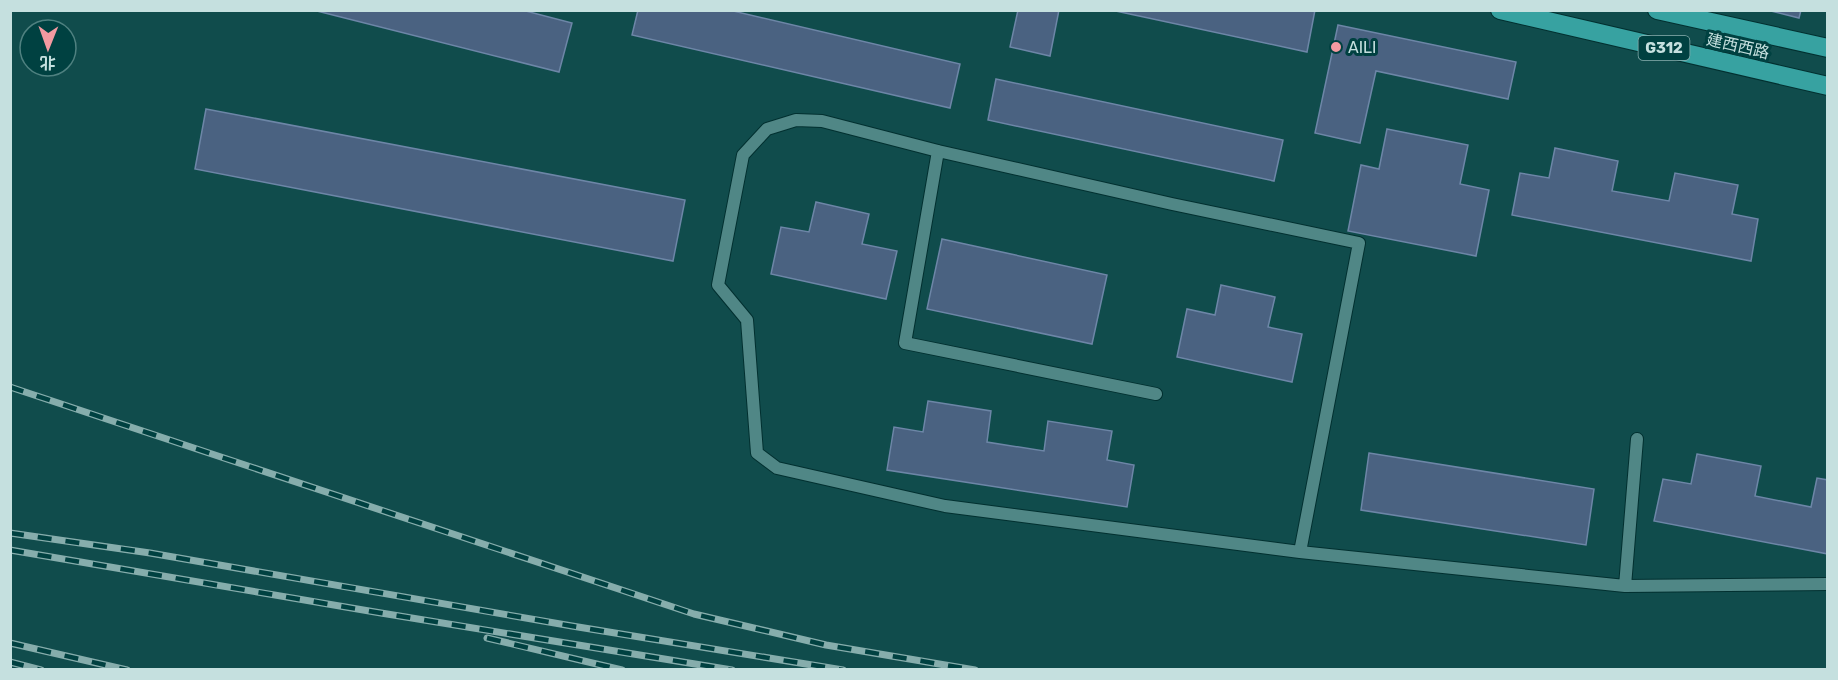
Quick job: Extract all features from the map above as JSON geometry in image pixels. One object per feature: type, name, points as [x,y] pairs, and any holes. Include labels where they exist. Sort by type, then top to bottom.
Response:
[{"type":"highway","name":"建西西路","points":[[1500,10],[1827,86]]},
{"type":"highway","name":"建西西路","points":[[1657,10],[1827,48]]},
{"type":"lane","points":[[1300,552],[1359,243],[938,151],[822,121],[796,120],[767,129],[743,155],[718,285],[747,320],[757,453],[777,468],[945,506],[1300,552],[1625,586],[1827,584]]},
{"type":"lane","points":[[938,151],[905,343],[1156,394]]},
{"type":"lane","points":[[1625,586],[1637,439]]},
{"type":"building","points":[[313,10],[522,10],[572,23],[559,72]]},
{"type":"building","points":[[638,10],[729,10],[960,64],[950,108],[632,35]]},
{"type":"building","points":[[1018,10],[1059,10],[1050,56],[1010,47]]},
{"type":"building","points":[[1111,10],[1315,10],[1307,52]]},
{"type":"building","points":[[1767,10],[1801,10],[1799,18]]},
{"type":"building","points":[[1338,25],[1516,62],[1508,99],[1376,71],[1360,143],[1315,133]]},
{"type":"building","points":[[996,79],[1283,140],[1274,181],[988,120]]},
{"type":"building","points":[[206,109],[685,200],[673,261],[195,169]]},
{"type":"building","points":[[1387,129],[1468,145],[1460,184],[1489,190],[1476,256],[1348,231],[1361,165],[1379,169]]},
{"type":"building","points":[[1555,148],[1618,161],[1612,191],[1669,201],[1675,173],[1738,185],[1732,214],[1758,219],[1751,261],[1512,215],[1520,173],[1549,178]]},
{"type":"building","points":[[816,202],[869,214],[862,244],[897,251],[886,299],[771,274],[781,227],[809,232]]},
{"type":"building","points":[[942,239],[1107,275],[1092,344],[927,309]]},
{"type":"building","points":[[1221,285],[1275,297],[1268,327],[1302,334],[1292,382],[1177,357],[1187,309],[1215,315]]},
{"type":"building","points":[[928,401],[991,411],[987,442],[1044,451],[1048,421],[1112,431],[1107,460],[1134,465],[1127,507],[887,470],[894,427],[923,432]]},
{"type":"building","points":[[1369,453],[1594,489],[1586,545],[1361,510]]},
{"type":"building","points":[[1697,454],[1761,466],[1755,496],[1811,507],[1817,478],[1828,480],[1828,554],[1654,521],[1663,479],[1691,484]]},
{"type":"railway","points":[[10,387],[694,614],[826,645],[975,670]]},
{"type":"railway","points":[[10,533],[150,553],[843,670]]},
{"type":"railway","points":[[10,550],[732,670]]},
{"type":"railway","points":[[487,638],[622,670]]},
{"type":"railway","points":[[10,643],[127,670]]},
{"type":"railway","points":[[10,662],[41,670]]},
{"type":"place","name":"AILI","points":[[1336,47]]}]
